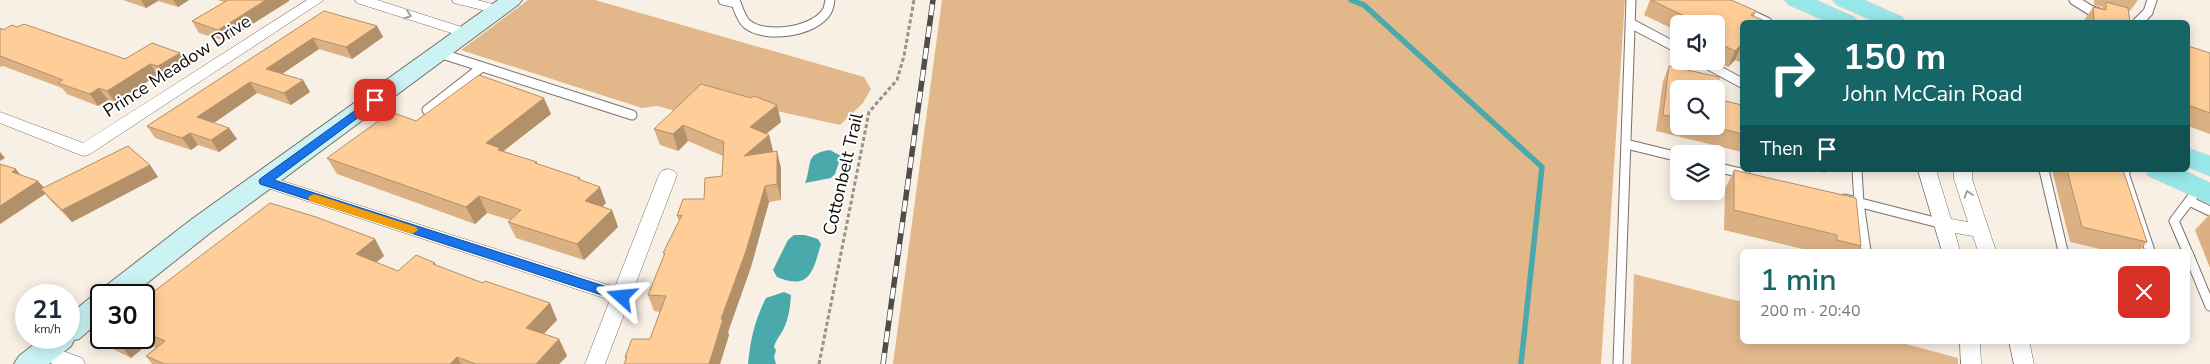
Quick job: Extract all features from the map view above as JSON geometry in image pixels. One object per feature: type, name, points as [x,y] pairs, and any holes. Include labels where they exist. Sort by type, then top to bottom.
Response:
[{"type":"main road","points":[[1798,0],[1842,20]]},
{"type":"main road","points":[[1845,0],[1890,20]]},
{"type":"main road","points":[[127,284],[201,226],[505,5]]},
{"type":"main road","points":[[2190,161],[2204,192]]},
{"type":"main road","points":[[2163,172],[2204,192]]},
{"type":"main road","points":[[80,322],[90,313]]},
{"type":"street","name":"Prince Meadow Drive","points":[[0,117],[84,150],[317,0]]},
{"type":"street","points":[[362,0],[466,32]]},
{"type":"street","points":[[459,0],[505,5]]},
{"type":"street","points":[[1928,172],[1951,249]]},
{"type":"street","points":[[1963,172],[1963,179],[1987,249]]},
{"type":"street","points":[[595,364],[668,175]]},
{"type":"street","points":[[264,181],[622,297]]},
{"type":"street","points":[[1943,224],[1981,231]]},
{"type":"street","points":[[1970,344],[1971,364]]},
{"type":"street","points":[[2020,344],[2024,364]]},
{"type":"street","points":[[44,351],[75,364]]},
{"type":"lane","points":[[723,0],[738,2],[746,23],[763,32],[786,32],[809,25],[824,17],[829,11],[830,0]]},
{"type":"lane","points":[[1618,364],[1631,0]]},
{"type":"lane","points":[[2074,0],[2090,10],[2107,15]]},
{"type":"lane","points":[[2140,20],[2148,12],[2152,0]]},
{"type":"lane","points":[[1736,8],[1763,20]]},
{"type":"lane","points":[[1630,23],[1670,44]]},
{"type":"lane","points":[[439,53],[632,115]]},
{"type":"lane","points":[[427,110],[482,67]]},
{"type":"lane","points":[[1718,70],[1740,82]]},
{"type":"lane","points":[[1626,144],[1670,155]]},
{"type":"lane","points":[[1725,168],[1754,176]]},
{"type":"lane","points":[[1857,172],[1859,203],[1866,249]]},
{"type":"lane","points":[[2044,172],[2063,249]]},
{"type":"lane","points":[[2125,172],[2149,249]]},
{"type":"lane","points":[[2186,249],[2174,221],[2204,192]]},
{"type":"lane","points":[[1840,198],[1943,224]]},
{"type":"lane","points":[[2190,259],[2210,306]]},
{"type":"path","name":"Cottonbelt Trail","points":[[819,364],[869,112],[898,80],[914,0]]},
{"type":"shaded area","points":[[528,0],[595,0],[864,77],[871,89],[863,103],[840,125],[695,93],[676,111],[657,106],[642,108],[461,50]]},
{"type":"shaded area","points":[[942,0],[1625,0],[1601,364],[893,364]]},
{"type":"shaded area","points":[[1634,274],[1740,301],[1740,344],[1906,344],[1958,358],[1958,364],[1631,364]]},
{"type":"water","points":[[830,150],[841,156],[835,174],[831,178],[805,183],[812,157]]},
{"type":"water","points":[[794,235],[805,235],[818,239],[821,244],[812,270],[803,280],[797,282],[777,277],[773,270],[788,240]]},
{"type":"water","points":[[784,292],[791,295],[790,304],[786,324],[774,347],[776,350],[774,357],[776,364],[748,364],[754,330],[766,298]]},
{"type":"building","points":[[228,0],[266,0],[218,30],[192,21]]},
{"type":"building","points":[[1651,0],[1731,0],[1756,11],[1751,15],[1762,20],[1740,20],[1740,46],[1735,51],[1725,46],[1725,15],[1682,15]]},
{"type":"building","points":[[2106,2],[2128,8],[2130,20],[2094,20],[2093,7],[2106,10]]},
{"type":"building","points":[[324,11],[377,26],[346,47],[313,38],[266,69],[303,80],[284,93],[250,82],[197,117],[229,128],[211,140],[190,133],[182,138],[147,126]]},
{"type":"building","points":[[24,24],[125,59],[152,43],[180,53],[158,66],[150,64],[107,91],[99,88],[90,94],[58,83],[63,80],[0,56],[0,28],[3,30],[12,25],[17,27]]},
{"type":"building","points":[[2190,47],[2210,53],[2210,113],[2190,106]]},
{"type":"building","points":[[1669,66],[1670,70],[1687,70],[1719,77],[1719,80],[1670,80],[1670,116],[1663,115]]},
{"type":"building","points":[[479,75],[544,98],[486,143],[500,148],[498,150],[537,162],[535,163],[580,178],[578,179],[600,187],[585,201],[612,210],[577,244],[508,222],[521,210],[479,196],[466,207],[327,158],[391,112],[416,121]]},
{"type":"building","points":[[701,84],[751,98],[754,96],[777,105],[750,127],[769,135],[744,156],[777,151],[777,184],[765,186],[746,251],[721,319],[723,319],[709,364],[624,364],[632,339],[650,339],[666,296],[648,295],[665,253],[663,253],[682,215],[677,216],[683,199],[704,199],[705,178],[722,176],[724,142],[683,125],[673,134],[654,129]]},
{"type":"building","points":[[1725,101],[1740,105],[1740,133],[1725,129]]},
{"type":"building","points":[[128,146],[150,165],[62,210],[41,189]]},
{"type":"building","points":[[0,164],[16,169],[12,172],[38,181],[0,206]]},
{"type":"building","points":[[1734,170],[1856,198],[1861,246],[1837,240],[1837,235],[1734,210]]},
{"type":"building","points":[[2068,172],[2124,172],[2147,242],[2082,227]]},
{"type":"building","points":[[270,203],[316,217],[375,239],[356,254],[398,271],[416,255],[435,263],[433,264],[483,283],[485,281],[550,303],[526,328],[559,339],[536,364],[476,364],[457,357],[450,364],[165,364],[146,356],[165,341],[155,337],[155,291]]},
{"type":"waterway","points":[[1351,0],[1364,5],[1542,167],[1521,364]]},
{"type":"railway","points":[[883,364],[933,0]]},
{"type":"slow traffic","points":[[314,198],[412,230]]},
{"type":"route","points":[[375,100],[264,181],[622,297]]}]
